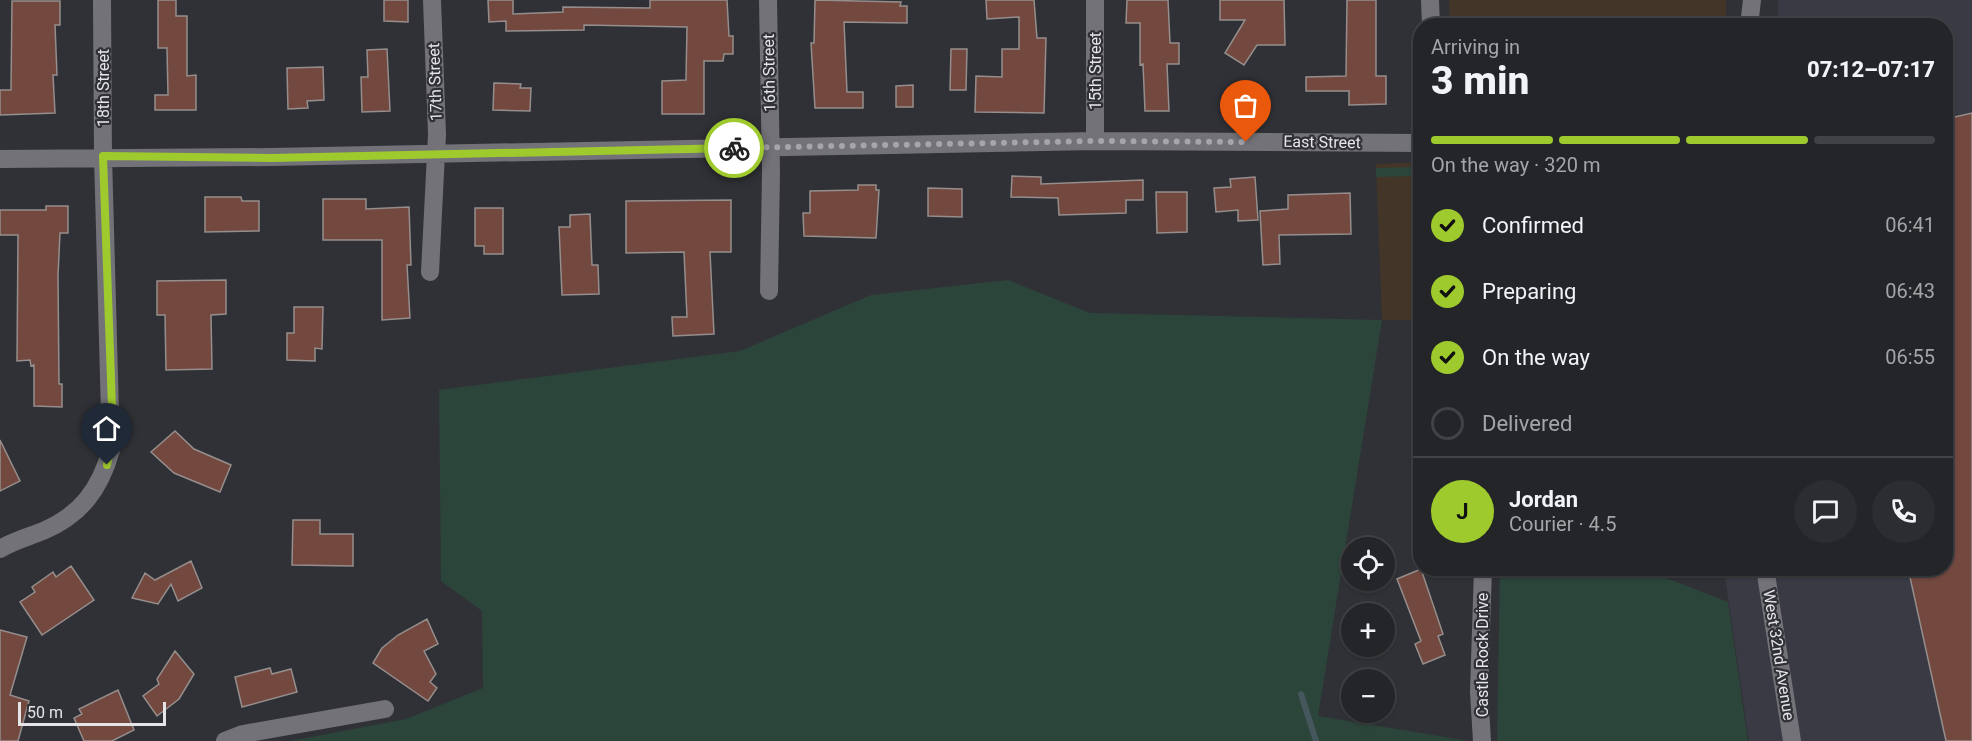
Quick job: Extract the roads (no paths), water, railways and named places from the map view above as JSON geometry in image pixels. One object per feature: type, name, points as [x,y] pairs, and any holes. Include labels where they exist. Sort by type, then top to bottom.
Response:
[{"type":"street","name":"18th Street","points":[[0,549],[44,531],[79,510],[101,481],[111,450],[103,156],[102,0]]},
{"type":"street","name":"17th Street","points":[[430,272],[436,153],[432,0]]},
{"type":"street","name":"16th Street","points":[[768,0],[770,291]]},
{"type":"street","name":"15th Street","points":[[1095,0],[1095,141]]},
{"type":"street","points":[[1430,0],[1431,18]]},
{"type":"street","points":[[1750,18],[1752,0]]},
{"type":"street","name":"East Street","points":[[0,159],[103,156],[271,158],[1095,141],[1413,143]]},
{"type":"street","name":"Castle Rock Drive","points":[[1482,741],[1479,692],[1483,576]]},
{"type":"street","name":"West 32nd Avenue","points":[[1766,576],[1792,741]]},
{"type":"street","points":[[225,741],[243,734],[385,709]]},
{"type":"waterway","points":[[1301,694],[1316,741]]}]
